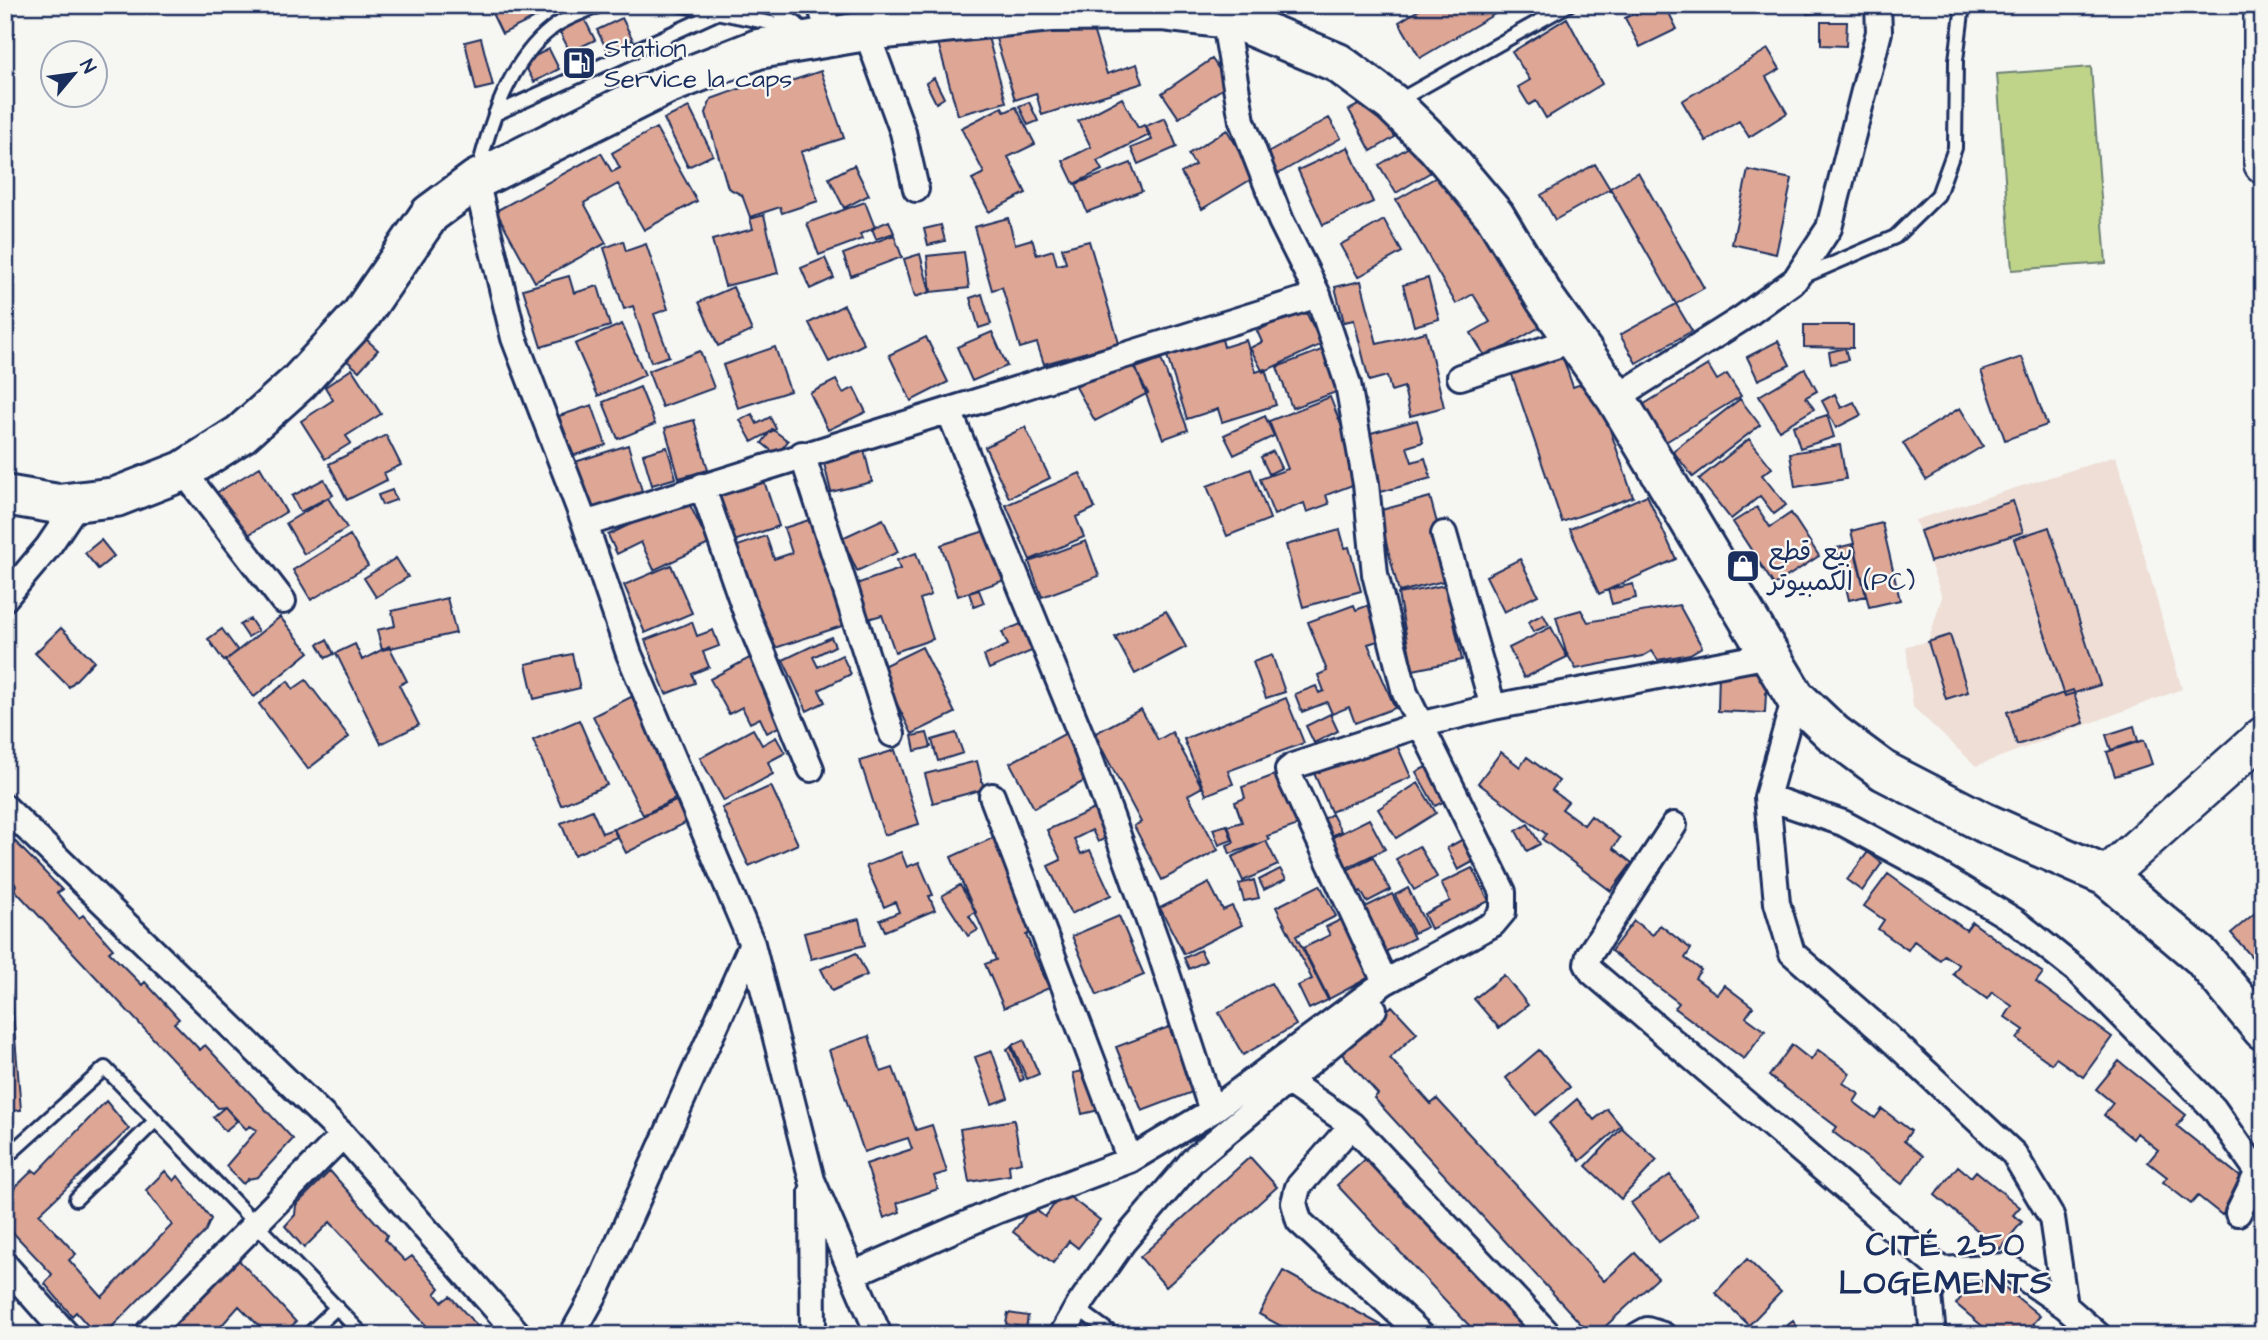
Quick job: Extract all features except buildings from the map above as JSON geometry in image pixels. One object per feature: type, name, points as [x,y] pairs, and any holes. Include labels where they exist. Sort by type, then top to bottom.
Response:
[{"type":"main road","points":[[2263,7],[2263,164]]},
{"type":"main road","points":[[5,495],[58,503],[116,497],[183,471],[241,434],[299,382],[361,315],[430,214],[476,180],[666,85],[758,49],[831,26],[1050,12],[1161,10],[1231,13],[1338,63],[1392,103],[1437,147],[1495,216],[1573,340],[1616,398],[1796,697],[1834,734],[1884,771],[1983,822],[2106,876],[2202,957],[2263,1030]]},
{"type":"main road","points":[[2106,876],[2263,736]]},
{"type":"street","points":[[1616,398],[1741,320],[1795,280],[1829,228],[1879,32],[1878,5]]},
{"type":"street","points":[[853,1274],[996,1211],[1130,1160],[1212,1111],[1385,982],[1440,955],[1493,924],[1503,912],[1503,892],[1405,693],[1375,574],[1366,484],[1348,384],[1318,295],[1281,222],[1242,121],[1231,13]]},
{"type":"street","points":[[831,26],[903,132],[916,189]]},
{"type":"street","points":[[476,180],[514,338],[585,524],[629,654],[752,944],[812,1180],[879,1335]]},
{"type":"street","points":[[585,524],[1318,295]]},
{"type":"street","points":[[1460,377],[1573,340]]},
{"type":"street","points":[[949,411],[1087,750],[1158,946],[1212,1111]]},
{"type":"street","points":[[803,454],[892,734]]},
{"type":"street","points":[[183,471],[283,601]]},
{"type":"street","points":[[702,486],[747,615],[811,769]]},
{"type":"street","points":[[5,598],[48,547],[79,501]]},
{"type":"street","points":[[1444,534],[1493,707]]},
{"type":"street","points":[[1385,982],[1289,770],[1419,725],[1493,707],[1770,655]]},
{"type":"street","points":[[1796,697],[1767,797],[1777,903],[1791,953],[1894,1041],[2014,1154],[2052,1218],[2065,1306]]},
{"type":"street","points":[[992,796],[1130,1160]]},
{"type":"street","points":[[1767,797],[1843,823],[1936,873],[2015,921],[2080,973],[2214,1109],[2259,1172],[2238,1213]]},
{"type":"street","points":[[5,807],[343,1135],[519,1335]]},
{"type":"street","points":[[1674,825],[1589,955],[1587,964],[1941,1270],[2007,1266],[2065,1306],[2098,1335]]},
{"type":"street","points":[[572,1335],[596,1293],[752,944]]},
{"type":"street","points":[[1062,1335],[1077,1308],[1124,1242],[1193,1160],[1440,955]]},
{"type":"street","points":[[1287,1081],[1352,1125],[1549,1335]]},
{"type":"street","points":[[1352,1125],[1298,1187],[1294,1203],[1299,1221],[1422,1335]]},
{"type":"street","points":[[146,1335],[343,1135]]},
{"type":"street","points":[[812,1180],[813,1335]]},
{"type":"street","points":[[5,1265],[67,1335]]},
{"type":"street","points":[[1933,1335],[1929,1296],[1941,1270]]},
{"type":"street","points":[[1638,1335],[1647,1331],[1662,1335]]},
{"type":"lane","points":[[476,180],[495,114],[526,54],[552,27],[600,5]]},
{"type":"lane","points":[[682,5],[831,26]]},
{"type":"lane","points":[[768,5],[831,26]]},
{"type":"lane","points":[[1392,103],[1568,5]]},
{"type":"lane","points":[[1795,280],[1895,236],[1938,195],[1955,148],[1956,60],[1964,5]]},
{"type":"lane","points":[[495,114],[721,11]]},
{"type":"lane","points":[[5,1158],[105,1068],[363,1335]]},
{"type":"lane","points":[[76,1199],[156,1120]]},
{"type":"lane","points":[[308,1335],[337,1307]]},
{"type":"lane","points":[[1077,1308],[1114,1335]]},
{"type":"shaded area","points":[[2116,456],[2182,689],[1976,766],[1913,707],[1906,646],[1928,642],[1942,597],[1915,520]]},
{"type":"green space","points":[[2091,67],[2106,263],[2012,270],[1997,74]]},
{"type":"place","name":"Station Service la caps","points":[[579,63]]},
{"type":"place","name":"بيع قطع الكمبيوتر (PC)","points":[[1743,566]]},
{"type":"district","name":"CITÉ 250 LOGEMENTS","points":[[1946,1262]]}]
